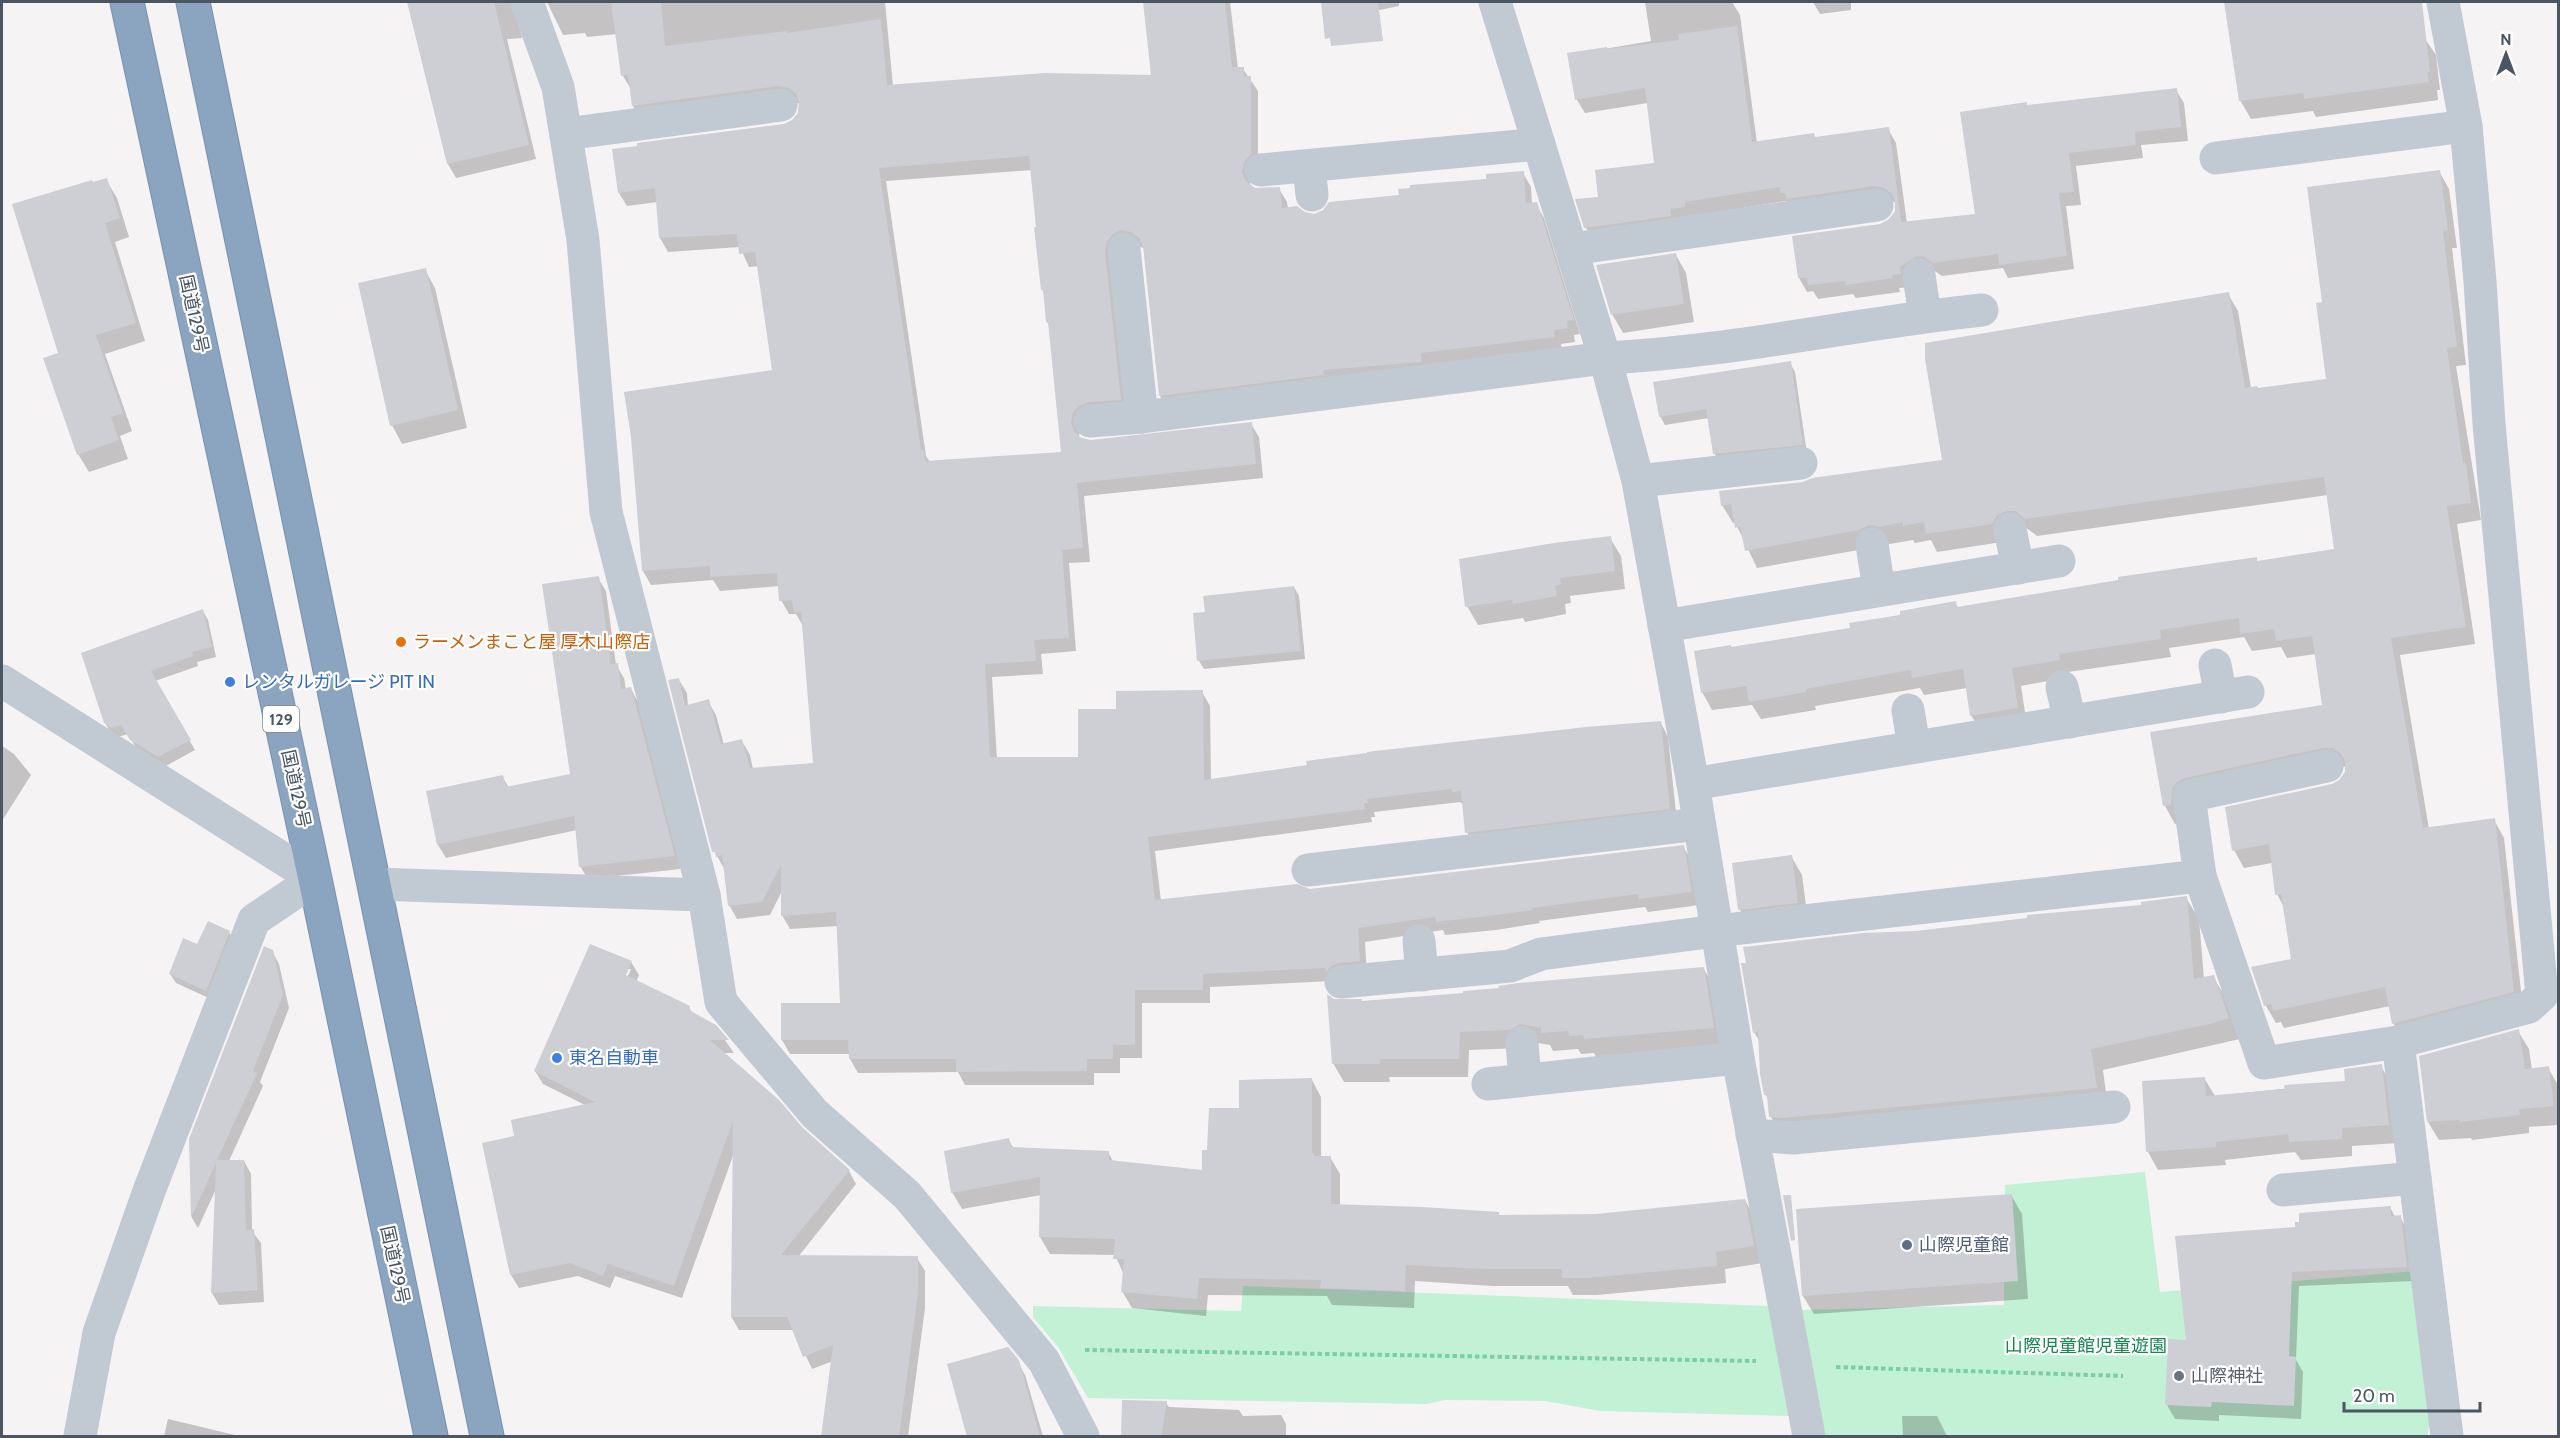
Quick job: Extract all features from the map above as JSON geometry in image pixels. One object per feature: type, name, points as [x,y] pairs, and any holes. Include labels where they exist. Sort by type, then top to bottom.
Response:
[{"type":"highway","name":"国道129号","points":[[127,2],[315,879],[431,1437]]},
{"type":"highway","points":[[193,2],[487,1437]]},
{"type":"street","points":[[527,2],[558,87],[583,240],[606,512],[704,895],[721,1002],[815,1114],[907,1195],[1044,1360],[1083,1437]]},
{"type":"street","points":[[1495,2],[1605,358],[1638,481],[1693,784],[1738,1058],[1809,1437]]},
{"type":"street","points":[[2327,766],[2189,796],[2200,876],[2264,1063],[2398,1042],[2529,1007],[2542,995],[2489,424],[2480,281],[2466,126],[2443,2]]},
{"type":"street","points":[[566,134],[781,105]]},
{"type":"street","points":[[2216,158],[2466,126]]},
{"type":"street","points":[[1261,170],[1311,181],[1539,144]]},
{"type":"street","points":[[1572,249],[1877,205]]},
{"type":"street","points":[[1124,249],[1142,417]]},
{"type":"street","points":[[1919,275],[1925,316]]},
{"type":"street","points":[[1090,421],[1142,417],[1605,358],[1660,356],[1803,325],[1982,310]]},
{"type":"street","points":[[1638,481],[1801,463]]},
{"type":"street","points":[[2010,529],[2018,568]]},
{"type":"street","points":[[1872,544],[1879,590]]},
{"type":"street","points":[[1664,626],[2059,561]]},
{"type":"street","points":[[1693,784],[2235,694],[2215,665]]},
{"type":"street","points":[[2,681],[315,879],[254,920],[149,1191],[99,1333],[80,1437]]},
{"type":"street","points":[[2062,687],[2070,722]]},
{"type":"street","points":[[1908,710],[1914,747]]},
{"type":"street","points":[[1308,870],[1435,841],[1699,824]]},
{"type":"street","points":[[1341,982],[1510,966],[1541,954],[1716,931],[2200,876]]},
{"type":"street","points":[[374,884],[704,895]]},
{"type":"street","points":[[1419,941],[1422,975]]},
{"type":"street","points":[[2398,1042],[2447,1437]]},
{"type":"street","points":[[1522,1043],[1525,1080]]},
{"type":"street","points":[[1488,1084],[1738,1058]]},
{"type":"street","points":[[1752,1135],[1793,1138],[2114,1107]]},
{"type":"street","points":[[2283,1190],[2415,1178]]},
{"type":"path","points":[[1044,1360],[1072,1350],[1795,1364],[2123,1376]]},
{"type":"green space","name":"山際児童館児童遊園","points":[[2145,1172],[2160,1292],[2417,1271],[2431,1419],[2427,1436],[1825,1436],[1799,1310],[2004,1305],[2005,1185]]},
{"type":"green space","points":[[1243,1286],[1769,1306],[1792,1416],[1601,1411],[1544,1401],[1445,1400],[1426,1404],[1088,1398],[1058,1347],[1033,1317],[1033,1306],[1241,1311]]},
{"type":"building","points":[[407,2],[494,2],[529,145],[447,164]]},
{"type":"building","points":[[611,2],[661,2],[665,46],[787,31],[787,33],[881,19],[887,85],[1045,73],[1151,75],[1143,2],[1225,2],[1232,67],[1244,67],[1244,76],[1251,76],[1251,154],[1244,162],[1242,172],[1246,181],[1255,188],[1280,187],[1282,208],[1297,206],[1305,212],[1314,214],[1323,210],[1329,202],[1399,195],[1398,189],[1410,188],[1410,185],[1486,179],[1486,174],[1524,171],[1526,203],[1537,202],[1574,320],[1567,321],[1568,328],[1554,330],[1555,337],[1421,353],[1422,362],[1323,370],[1324,375],[1159,396],[1143,246],[1139,238],[1131,232],[1121,230],[1113,234],[1107,242],[1105,251],[1121,400],[1089,402],[1080,405],[1073,413],[1071,423],[1074,431],[1081,438],[1091,440],[1252,422],[1256,464],[1077,483],[1083,548],[1062,550],[1069,638],[1034,640],[1036,661],[985,664],[990,757],[1078,757],[1078,709],[1116,709],[1116,691],[1203,690],[1204,780],[1307,765],[1306,761],[1367,752],[1586,727],[1661,721],[1670,809],[1465,833],[1461,791],[1452,792],[1452,789],[1367,799],[1368,803],[1364,803],[1365,809],[1148,837],[1155,900],[1297,884],[1310,889],[1684,845],[1692,892],[1639,899],[1638,894],[1488,916],[1436,922],[1435,917],[1358,928],[1360,961],[1339,963],[1331,966],[1326,972],[1325,968],[1203,974],[1203,990],[1135,990],[1135,1045],[1113,1045],[1113,1059],[1087,1059],[1087,1071],[956,1072],[956,1059],[849,1059],[848,1040],[781,1040],[781,1003],[840,1003],[836,912],[781,916],[781,865],[762,902],[728,906],[722,855],[716,857],[715,852],[712,852],[668,680],[679,678],[684,706],[709,699],[721,744],[742,739],[750,768],[813,763],[801,612],[794,613],[792,600],[779,601],[777,573],[710,577],[710,566],[642,571],[631,437],[624,392],[772,370],[755,252],[739,254],[737,234],[659,238],[655,188],[618,193],[612,149],[637,146],[637,143],[784,124],[798,113],[799,102],[796,94],[789,88],[778,86],[632,106],[628,75],[621,76]],"holes":[[[1029,156],[1036,227],[1034,227],[1041,290],[1043,289],[1046,322],[1048,322],[1061,452],[925,461],[924,450],[921,450],[879,168]]]},
{"type":"building","points":[[1321,2],[1378,2],[1383,41],[1331,46],[1330,38],[1325,39]]},
{"type":"building","points":[[2224,2],[2422,2],[2430,72],[2427,72],[2429,82],[2304,99],[2303,93],[2239,101]]},
{"type":"building","points":[[1737,26],[1752,142],[1814,133],[1815,137],[1889,127],[1901,222],[1975,214],[1960,112],[2027,102],[2027,105],[2177,88],[2181,127],[2135,132],[2136,145],[2069,153],[2074,192],[2059,193],[2067,256],[1999,265],[1998,254],[1933,263],[1925,257],[1917,256],[1900,267],[1901,274],[1892,275],[1893,278],[1846,285],[1845,281],[1808,285],[1807,278],[1798,278],[1792,236],[1880,224],[1889,219],[1895,211],[1892,194],[1884,188],[1875,186],[1786,199],[1785,193],[1780,193],[1780,187],[1685,202],[1685,207],[1670,209],[1671,216],[1584,228],[1575,199],[1598,197],[1595,170],[1654,163],[1645,88],[1575,100],[1567,53],[1679,40],[1678,34]]},
{"type":"building","points":[[2440,170],[2448,230],[2443,231],[2457,347],[2447,348],[2471,503],[2447,506],[2466,627],[2391,638],[2423,828],[2495,818],[2514,992],[2392,1024],[2385,987],[2273,1011],[2271,1004],[2264,1006],[2251,967],[2291,959],[2281,894],[2275,895],[2269,844],[2232,851],[2225,807],[2332,784],[2339,780],[2345,772],[2345,761],[2341,754],[2333,748],[2323,748],[2185,778],[2177,782],[2172,789],[2171,805],[2163,806],[2150,732],[2322,705],[2312,636],[2276,641],[2274,629],[2240,634],[2239,618],[2160,630],[2161,639],[2059,654],[2060,660],[2012,668],[2018,708],[1970,716],[1963,669],[1912,678],[1911,670],[1749,702],[1746,686],[1701,693],[1694,651],[1850,628],[1849,623],[1900,615],[1900,611],[1956,601],[1957,607],[2118,580],[2118,577],[2257,557],[2257,561],[2334,549],[2324,477],[2025,519],[2016,511],[2007,511],[1997,515],[1992,524],[1926,534],[1924,522],[1903,526],[1903,522],[1879,527],[1870,525],[1859,530],[1745,551],[1740,526],[1735,528],[1731,504],[1721,506],[1719,491],[1803,482],[1812,478],[1942,460],[1925,359],[1925,343],[2229,292],[2245,388],[2326,379],[2316,303],[2322,302],[2307,187]]},
{"type":"building","points":[[107,178],[120,218],[105,223],[136,323],[96,335],[123,413],[111,417],[119,440],[77,455],[43,358],[58,353],[12,204],[92,180],[93,182]]},
{"type":"building","points":[[1676,253],[1684,304],[1611,315],[1596,265]]},
{"type":"building","points":[[426,268],[458,410],[390,426],[358,283]]},
{"type":"building","points":[[1791,361],[1803,445],[1713,454],[1706,409],[1659,417],[1653,382]]},
{"type":"building","points":[[1611,536],[1615,571],[1560,578],[1561,584],[1555,586],[1557,596],[1513,604],[1512,600],[1465,607],[1459,559]]},
{"type":"building","points":[[599,576],[611,664],[618,663],[621,689],[631,687],[675,856],[579,867],[574,816],[437,845],[426,791],[503,775],[506,787],[570,774],[542,584]]},
{"type":"building","points":[[1294,586],[1301,651],[1197,661],[1193,613],[1205,612],[1203,596]]},
{"type":"building","points":[[203,609],[212,647],[192,652],[193,656],[151,671],[191,740],[158,757],[130,740],[121,725],[112,728],[104,723],[81,653]]},
{"type":"building","points":[[1792,855],[1798,903],[1738,910],[1732,863]]},
{"type":"building","points":[[2187,896],[2194,979],[2214,975],[2229,1018],[2091,1049],[2097,1088],[1783,1118],[1769,1117],[1767,1095],[1764,1095],[1760,1074],[1758,1032],[1753,1033],[1741,963],[1746,963],[1743,947],[1863,933],[1916,931],[2027,918],[2027,915],[2141,905],[2141,902]]},
{"type":"building","points":[[208,921],[230,931],[206,991],[169,974],[183,938],[197,944]]},
{"type":"building","points":[[590,944],[632,961],[626,975],[690,1006],[689,1010],[716,1025],[729,1040],[710,1040],[780,1101],[803,1128],[850,1170],[781,1255],[918,1256],[918,1293],[899,1437],[821,1437],[833,1345],[803,1357],[787,1317],[732,1317],[731,1319],[733,1121],[674,1286],[608,1264],[603,1276],[570,1263],[510,1275],[482,1143],[514,1136],[511,1120],[595,1102],[534,1071]]},
{"type":"building","points":[[264,946],[273,950],[283,995],[253,1071],[257,1073],[217,1160],[244,1160],[246,1230],[254,1229],[258,1290],[211,1293],[216,1163],[191,1218],[189,1139]]},
{"type":"building","points":[[1704,967],[1714,1028],[1584,1039],[1583,1035],[1569,1036],[1568,1031],[1541,1033],[1541,1028],[1520,1024],[1510,1030],[1460,1032],[1459,1059],[1380,1059],[1380,1064],[1332,1064],[1327,994],[1334,999],[1362,999],[1362,1001],[1463,993],[1463,991],[1499,988],[1498,986],[1518,983]]},
{"type":"building","points":[[2519,1029],[2525,1069],[2549,1066],[2554,1106],[2519,1109],[2520,1115],[2460,1122],[2459,1120],[2427,1122],[2419,1056]]},
{"type":"building","points":[[2382,1064],[2389,1125],[2342,1128],[2342,1139],[2289,1142],[2288,1134],[2216,1142],[2216,1147],[2146,1152],[2142,1081],[2205,1077],[2206,1096],[2285,1089],[2284,1085],[2345,1081],[2344,1069]]},
{"type":"building","points":[[1312,1078],[1312,1153],[1314,1156],[1331,1156],[1331,1204],[1499,1212],[1499,1215],[1596,1214],[1745,1199],[1754,1246],[1716,1252],[1717,1266],[1587,1278],[1562,1278],[1562,1269],[1482,1269],[1406,1265],[1405,1291],[1320,1288],[1321,1280],[1199,1278],[1197,1299],[1121,1292],[1124,1259],[1113,1259],[1115,1239],[1039,1237],[1040,1177],[951,1193],[944,1151],[1009,1138],[1011,1147],[1109,1151],[1109,1160],[1202,1170],[1202,1150],[1207,1150],[1209,1108],[1239,1108],[1239,1080]]},
{"type":"building","name":"山際児童館","points":[[2012,1194],[2018,1281],[1802,1296],[1796,1209]]},
{"type":"building","points":[[1783,1195],[1791,1195],[1795,1240],[1791,1241]]},
{"type":"building","points":[[2391,1206],[2391,1216],[2401,1215],[2407,1267],[2292,1272],[2289,1356],[2296,1357],[2294,1406],[2212,1402],[2211,1407],[2165,1405],[2168,1339],[2186,1340],[2175,1236],[2295,1227],[2295,1222],[2299,1222],[2299,1213]]},
{"type":"building","points":[[1008,1347],[1019,1360],[1040,1437],[967,1437],[947,1364]]},
{"type":"building","points":[[1122,1400],[1167,1401],[1161,1437],[1121,1437]]},
{"type":"place","name":"ラーメンまこと屋 厚木山際店","points":[[401,642]]},
{"type":"place","name":"レンタルガレージ PIT IN","points":[[230,682]]},
{"type":"place","name":"東名自動車","points":[[557,1058]]},
{"type":"place","name":"山際児童館","points":[[1907,1245]]},
{"type":"place","name":"山際神社","points":[[2179,1376]]}]
